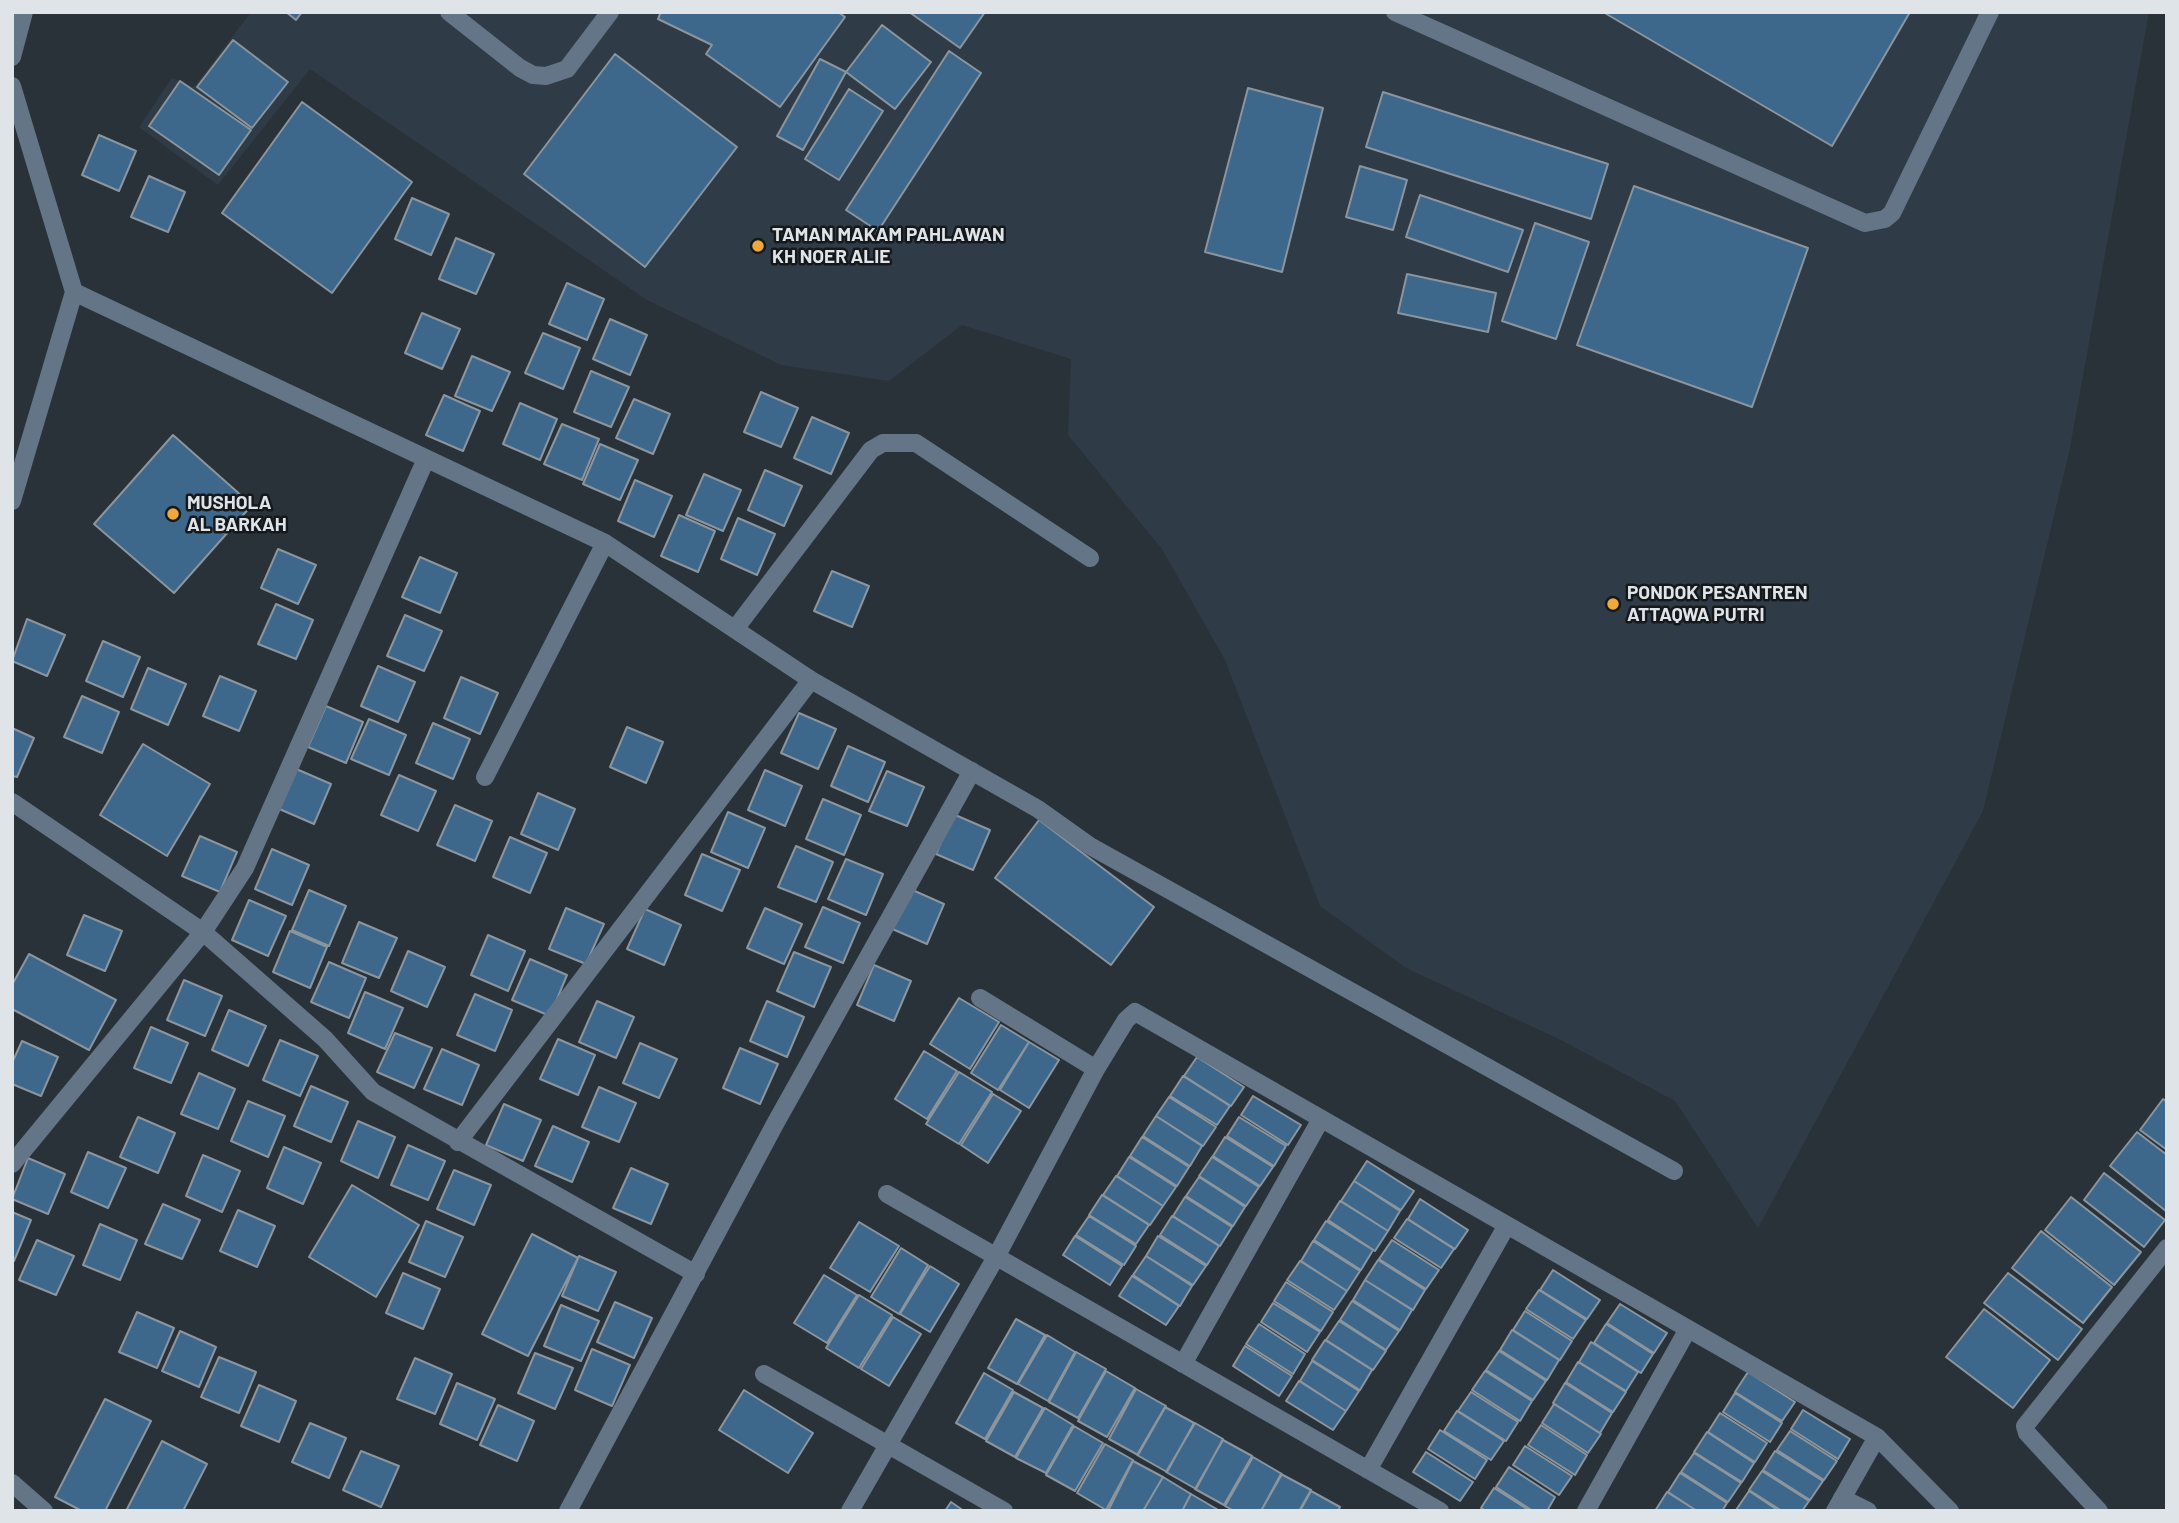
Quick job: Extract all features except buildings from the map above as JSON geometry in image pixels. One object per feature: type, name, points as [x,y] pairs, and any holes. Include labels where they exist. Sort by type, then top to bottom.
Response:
[{"type":"street","points":[[12,57],[24,12]]},
{"type":"street","points":[[449,12],[520,68],[533,75],[545,76],[567,69],[610,12]]},
{"type":"street","points":[[1395,12],[1865,223],[1885,219],[1892,213],[1990,12]]},
{"type":"street","points":[[12,86],[74,292],[12,501]]},
{"type":"street","points":[[74,292],[606,543],[811,680],[1038,809],[1090,846],[1674,1171]]},
{"type":"street","points":[[734,629],[871,450],[883,443],[916,443],[1090,558]]},
{"type":"street","points":[[12,1164],[203,932],[245,868],[426,458]]},
{"type":"street","points":[[485,777],[606,543]]},
{"type":"street","points":[[458,1142],[811,680]]},
{"type":"street","points":[[568,1511],[883,929],[931,850],[972,771]]},
{"type":"street","points":[[12,802],[203,932],[325,1038],[373,1092],[696,1274]]},
{"type":"street","points":[[980,998],[1096,1069]]},
{"type":"street","points":[[850,1511],[996,1257],[1096,1069],[1130,1015],[1140,1013],[1877,1437],[1950,1511]]},
{"type":"street","points":[[1183,1364],[1321,1119]]},
{"type":"street","points":[[887,1194],[1440,1511]]},
{"type":"street","points":[[1368,1470],[1507,1225]]},
{"type":"street","points":[[2099,1511],[2027,1433],[2025,1426],[2167,1248]]},
{"type":"street","points":[[1586,1511],[1688,1329]]},
{"type":"street","points":[[764,1374],[1004,1511]]},
{"type":"street","points":[[1868,1511],[1839,1504],[1877,1437]]},
{"type":"street","points":[[12,1483],[44,1511]]},
{"type":"shaded area","name":"PONDOK PESANTREN ATTAQWA PUTRI","points":[[251,12],[2149,12],[2069,453],[1983,811],[1758,1228],[1675,1101],[1561,1040],[1406,968],[1320,906],[1225,660],[1162,549],[1068,435],[1071,359],[962,325],[889,381],[781,365],[647,300],[310,69],[218,185],[139,127],[172,78],[194,87]]},
{"type":"place","name":"TAMAN MAKAM PAHLAWAN KH NOER ALIE","points":[[758,246]]},
{"type":"place","name":"MUSHOLA AL BARKAH","points":[[173,514]]},
{"type":"place","name":"PONDOK PESANTREN ATTAQWA PUTRI","points":[[1613,604]]}]
